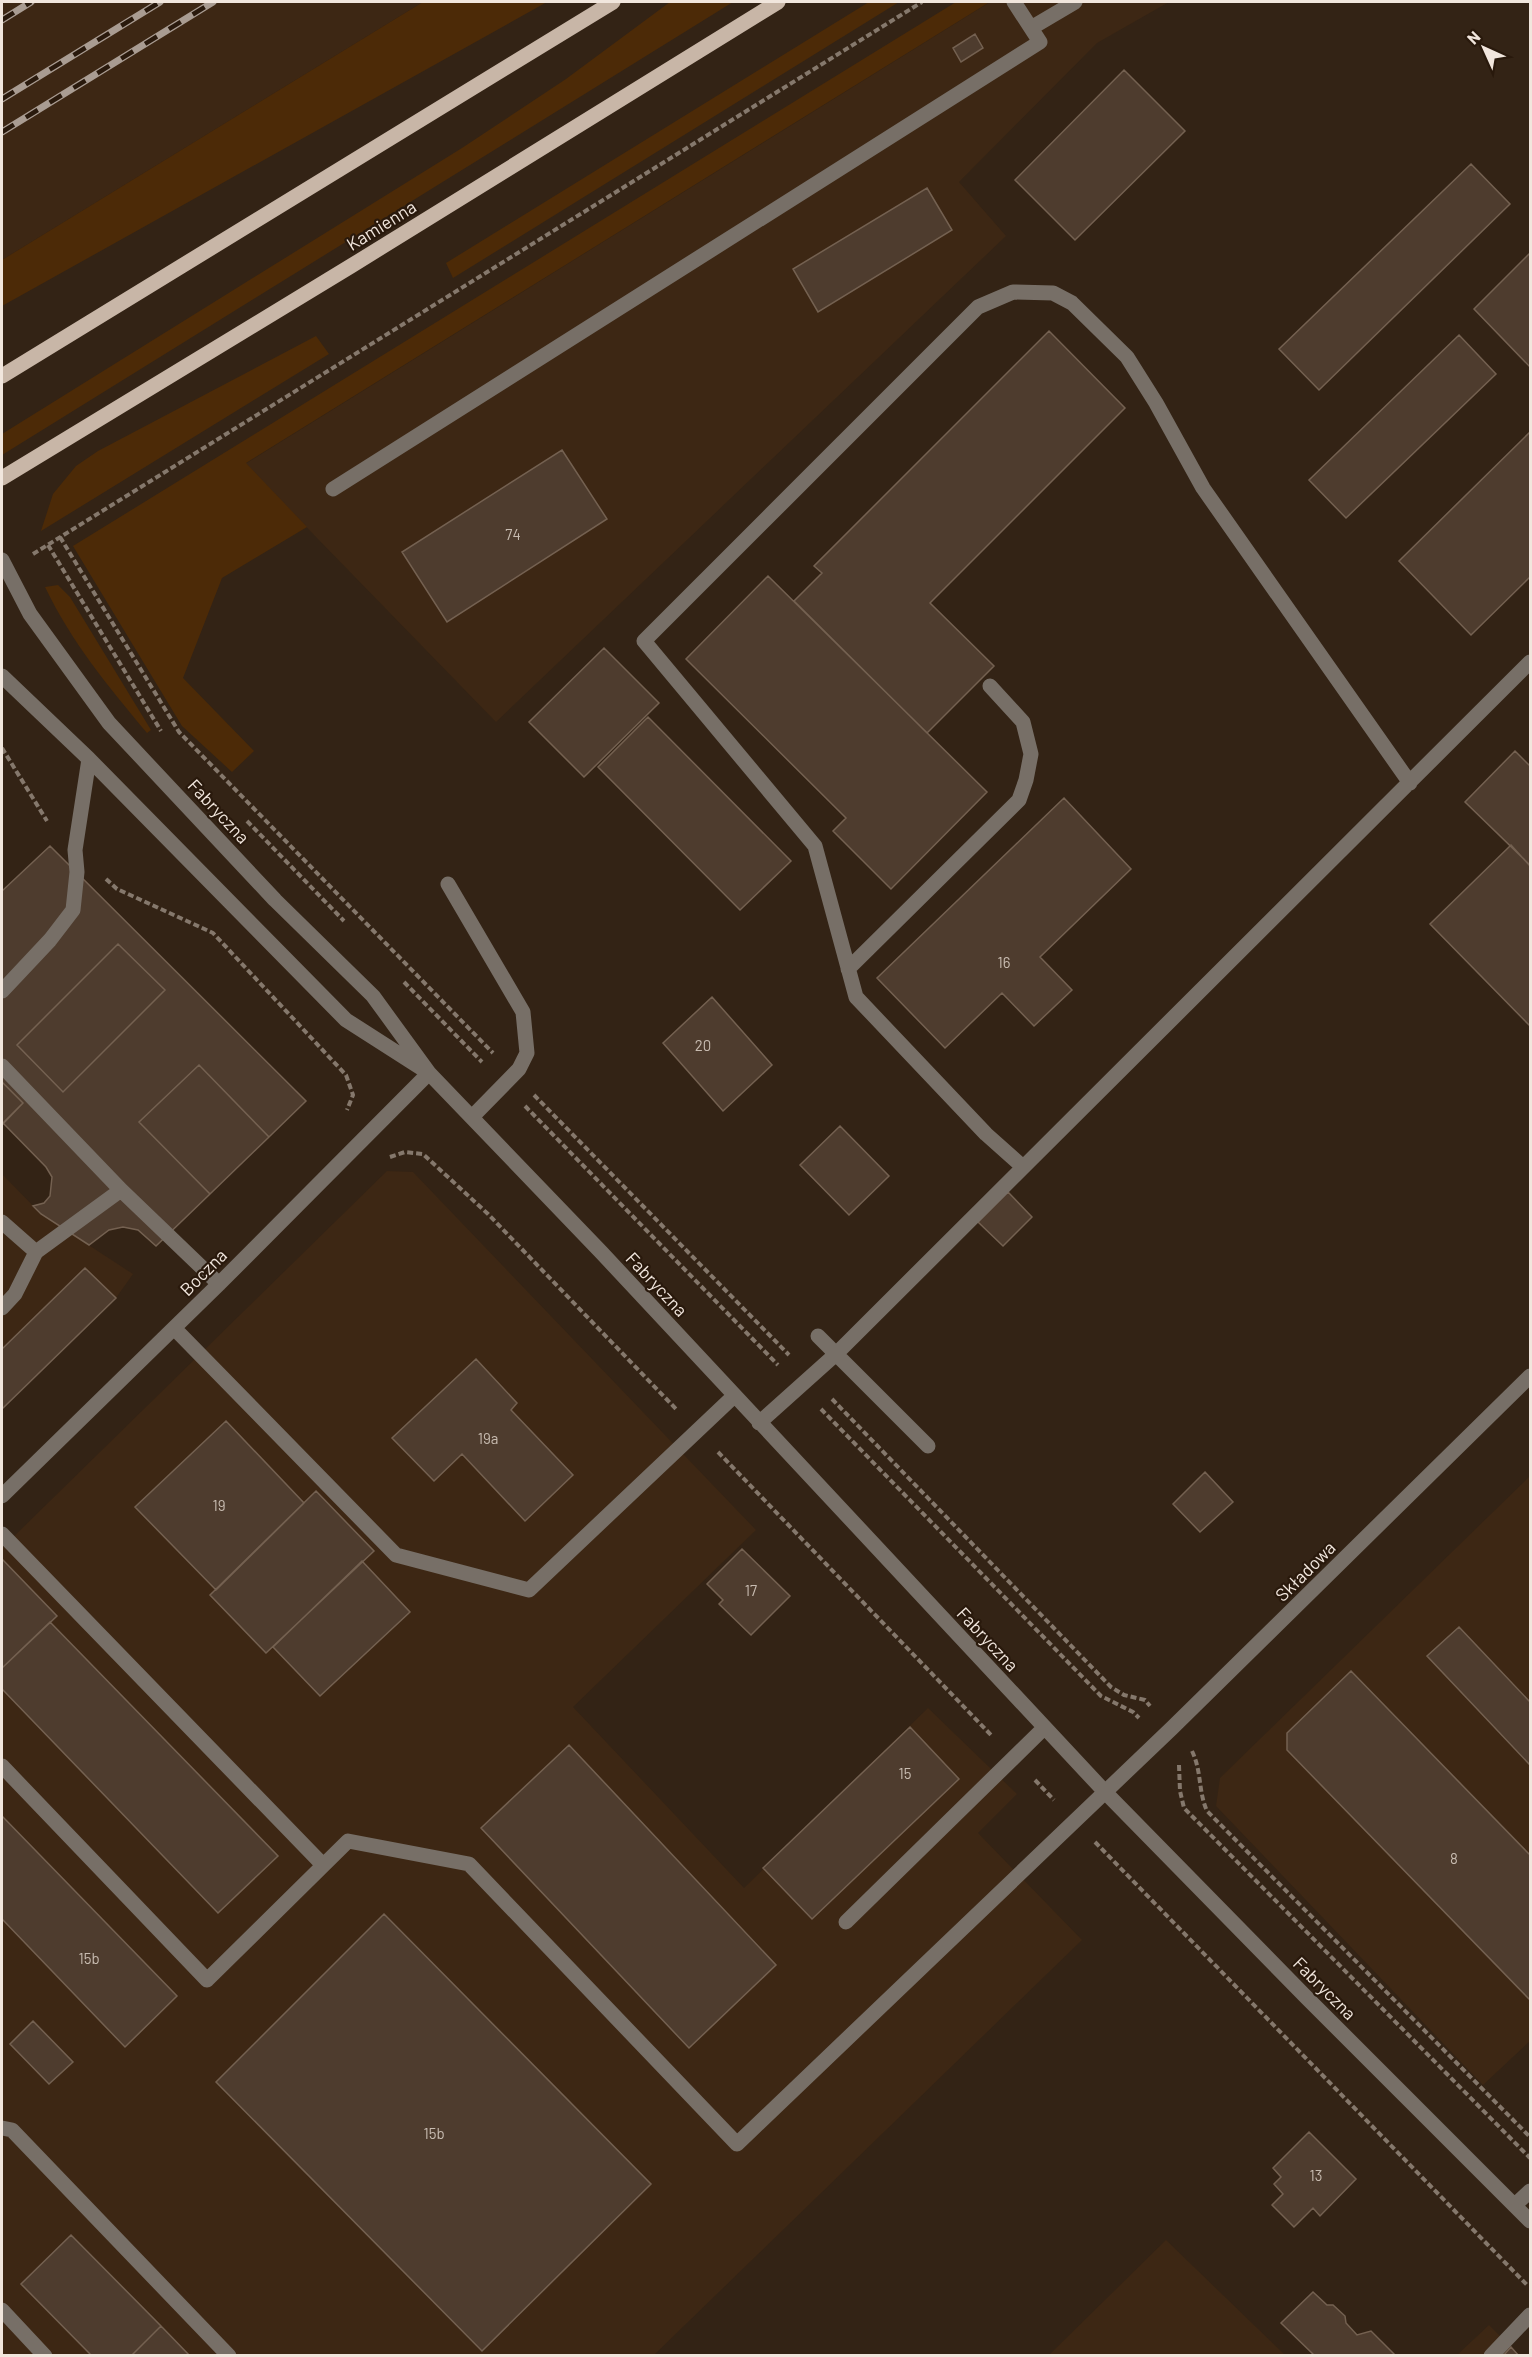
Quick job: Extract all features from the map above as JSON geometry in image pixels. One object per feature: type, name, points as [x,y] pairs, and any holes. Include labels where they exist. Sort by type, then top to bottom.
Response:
[{"type":"main road","points":[[2,376],[613,2]]},
{"type":"main road","name":"Kamienna","points":[[2,478],[351,267],[778,2]]},
{"type":"street","points":[[333,489],[1040,42],[1014,2]]},
{"type":"street","points":[[1031,28],[1075,2]]},
{"type":"street","points":[[1023,1167],[986,1134],[856,997],[815,846],[644,640],[978,307],[1013,292],[1053,293],[1072,303],[1127,357],[1156,403],[1203,488],[1410,783]]},
{"type":"street","name":"Fabryczna","points":[[4,565],[30,614],[109,723],[275,900],[373,996],[429,1073],[1106,1793],[1530,2221]]},
{"type":"street","points":[[759,1423],[836,1354],[1530,662]]},
{"type":"street","name":"Fabryczna","points":[[2,676],[88,759],[346,1020],[429,1073]]},
{"type":"street","points":[[848,969],[1019,800],[1031,754],[1026,733],[1023,722],[990,686]]},
{"type":"street","points":[[2,991],[50,940],[73,909],[77,872],[75,850],[88,759]]},
{"type":"street","points":[[448,884],[523,1012],[527,1053],[514,1075],[472,1117]]},
{"type":"street","points":[[2,1066],[122,1190],[219,1284]]},
{"type":"street","name":"Boczna","points":[[2,1496],[219,1284],[429,1073]]},
{"type":"street","points":[[2,1308],[15,1294],[36,1252],[122,1190]]},
{"type":"street","points":[[2,1222],[36,1252]]},
{"type":"street","points":[[174,1328],[396,1555],[529,1590],[734,1396]]},
{"type":"street","points":[[818,1336],[928,1446]]},
{"type":"street","name":"Składowa","points":[[323,1865],[348,1841],[469,1864],[737,2144],[1106,1793],[1530,1376]]},
{"type":"street","points":[[2,1534],[323,1865],[207,1980],[2,1766]]},
{"type":"street","points":[[846,1922],[1044,1728]]},
{"type":"street","points":[[2,2128],[12,2130],[230,2355]]},
{"type":"street","points":[[1515,2205],[1530,2191]]},
{"type":"street","points":[[2,2310],[45,2355]]},
{"type":"street","points":[[1491,2355],[1530,2315]]},
{"type":"path","points":[[4,565],[60,537],[922,2]]},
{"type":"path","points":[[60,537],[179,732],[1111,1687],[1124,1695],[1145,1701],[1172,1728],[1191,1750],[1199,1766],[1202,1801],[1207,1811],[1530,2137]]},
{"type":"path","points":[[2,748],[42,816],[117,890],[213,933],[346,1075],[353,1095],[343,1119]]},
{"type":"path","points":[[384,1159],[405,1152],[423,1154],[488,1214],[1075,1822],[1530,2288]]},
{"type":"shaded area","points":[[2,2],[423,2],[2,260]]},
{"type":"shaded area","points":[[423,2],[547,2],[2,306],[2,260]]},
{"type":"shaded area","points":[[670,2],[733,2],[2,455],[2,434],[462,148],[566,79]]},
{"type":"shaded area","points":[[869,2],[899,2],[453,278],[446,263]]},
{"type":"shaded area","points":[[956,2],[988,3],[246,463],[307,527],[222,578],[183,678],[254,751],[232,772],[182,726],[73,546]]},
{"type":"shaded area","points":[[990,2],[1169,2],[1097,43],[959,182],[1006,236],[496,722],[245,464]]},
{"type":"shaded area","points":[[316,336],[329,354],[41,531],[53,494],[76,466],[98,451]]},
{"type":"shaded area","points":[[58,585],[70,597],[151,730],[147,733],[105,681],[67,627],[45,587]]},
{"type":"shaded area","points":[[387,1171],[413,1172],[756,1530],[573,1707],[744,1888],[928,1708],[1017,1794],[978,1833],[1082,1940],[654,2355],[2,2356],[2,1548]]},
{"type":"shaded area","points":[[2,1174],[41,1214],[133,1274],[116,1298],[2,1409]]},
{"type":"shaded area","points":[[1530,1476],[1530,2041],[1483,2085],[1216,1806],[1220,1778]]},
{"type":"shaded area","points":[[1166,2240],[1285,2355],[1049,2355]]},
{"type":"shaded area","points":[[1489,2325],[1519,2355],[1456,2356]]},
{"type":"building","points":[[975,34],[983,48],[961,62],[953,48]]},
{"type":"building","points":[[1124,70],[1185,131],[1075,240],[1015,180]]},
{"type":"building","points":[[1471,164],[1510,204],[1319,390],[1279,349]]},
{"type":"building","points":[[927,188],[952,230],[818,312],[793,269]]},
{"type":"building","points":[[1530,253],[1530,367],[1474,309]]},
{"type":"building","points":[[1049,331],[1125,408],[930,603],[994,666],[927,733],[794,601],[822,573],[814,566]]},
{"type":"building","points":[[1459,335],[1496,374],[1346,518],[1309,480]]},
{"type":"building","points":[[1530,432],[1530,577],[1471,635],[1399,561]]},
{"type":"building","points":[[562,450],[607,519],[447,622],[402,552]]},
{"type":"building","points":[[768,576],[987,792],[891,889],[833,831],[846,818],[686,659]]},
{"type":"building","points":[[604,648],[659,703],[584,777],[529,722]]},
{"type":"building","points":[[648,717],[791,861],[740,910],[598,767]]},
{"type":"building","points":[[1515,751],[1530,766],[1530,865],[1465,802]]},
{"type":"building","points":[[1064,798],[1131,869],[1040,957],[1072,990],[1034,1026],[1002,993],[945,1048],[877,978]]},
{"type":"building","points":[[1511,845],[1530,866],[1530,1026],[1430,924]]},
{"type":"building","points":[[50,846],[306,1101],[269,1137],[199,1065],[139,1122],[210,1194],[156,1246],[138,1230],[123,1227],[109,1230],[89,1245],[41,1214],[33,1206],[44,1203],[50,1196],[52,1177],[46,1167],[3,1123],[23,1103],[2,1082],[2,891]],"holes":[[[118,944],[165,990],[63,1092],[17,1045]]]},
{"type":"building","points":[[118,944],[165,990],[63,1092],[17,1045]]},
{"type":"building","points":[[712,997],[772,1065],[723,1111],[663,1043]]},
{"type":"building","points":[[199,1065],[269,1137],[210,1194],[139,1122]]},
{"type":"building","points":[[2,1082],[23,1103],[2,1125]]},
{"type":"building","points":[[840,1126],[889,1176],[849,1215],[800,1165]]},
{"type":"building","points":[[1008,1192],[1032,1217],[1003,1246],[978,1222]]},
{"type":"building","points":[[85,1268],[116,1298],[2,1409],[2,1349]]},
{"type":"building","points":[[476,1359],[517,1403],[511,1410],[573,1475],[525,1521],[462,1454],[434,1481],[392,1438]]},
{"type":"building","points":[[226,1421],[304,1503],[216,1590],[135,1507]]},
{"type":"building","points":[[1205,1472],[1233,1502],[1200,1532],[1173,1504]]},
{"type":"building","points":[[316,1491],[374,1551],[266,1653],[210,1595]]},
{"type":"building","points":[[742,1549],[790,1596],[751,1635],[719,1604],[723,1600],[707,1584]]},
{"type":"building","points":[[2,1559],[57,1616],[2,1668]]},
{"type":"building","points":[[362,1561],[410,1612],[320,1696],[273,1647]]},
{"type":"building","points":[[50,1622],[278,1856],[218,1913],[2,1689],[2,1668]]},
{"type":"building","points":[[1459,1627],[1530,1702],[1530,1765],[1427,1656]]},
{"type":"building","points":[[1351,1671],[1530,1855],[1530,2000],[1287,1750],[1287,1733]]},
{"type":"building","points":[[910,1727],[959,1779],[812,1919],[763,1868]]},
{"type":"building","points":[[569,1745],[776,1965],[689,2048],[481,1828]]},
{"type":"building","points":[[2,1816],[177,1996],[125,2047],[2,1919]]},
{"type":"building","points":[[384,1914],[651,2184],[482,2351],[216,2082]]},
{"type":"building","points":[[33,2021],[73,2062],[49,2084],[10,2044]]},
{"type":"building","points":[[1309,2132],[1356,2179],[1320,2216],[1313,2208],[1294,2227],[1272,2205],[1283,2194],[1274,2184],[1281,2177],[1273,2168]]},
{"type":"building","points":[[71,2235],[161,2326],[131,2356],[92,2356],[21,2284]]},
{"type":"building","points":[[1313,2292],[1327,2305],[1333,2305],[1345,2316],[1346,2323],[1357,2335],[1371,2331],[1396,2356],[1315,2356],[1281,2323]]},
{"type":"building","points":[[161,2326],[190,2356],[131,2356]]},
{"type":"building","points":[[1511,2347],[1519,2356],[1503,2356]]},
{"type":"railway","points":[[2,20],[31,2]]},
{"type":"railway","points":[[2,99],[160,2]]},
{"type":"railway","points":[[2,132],[213,2]]}]
